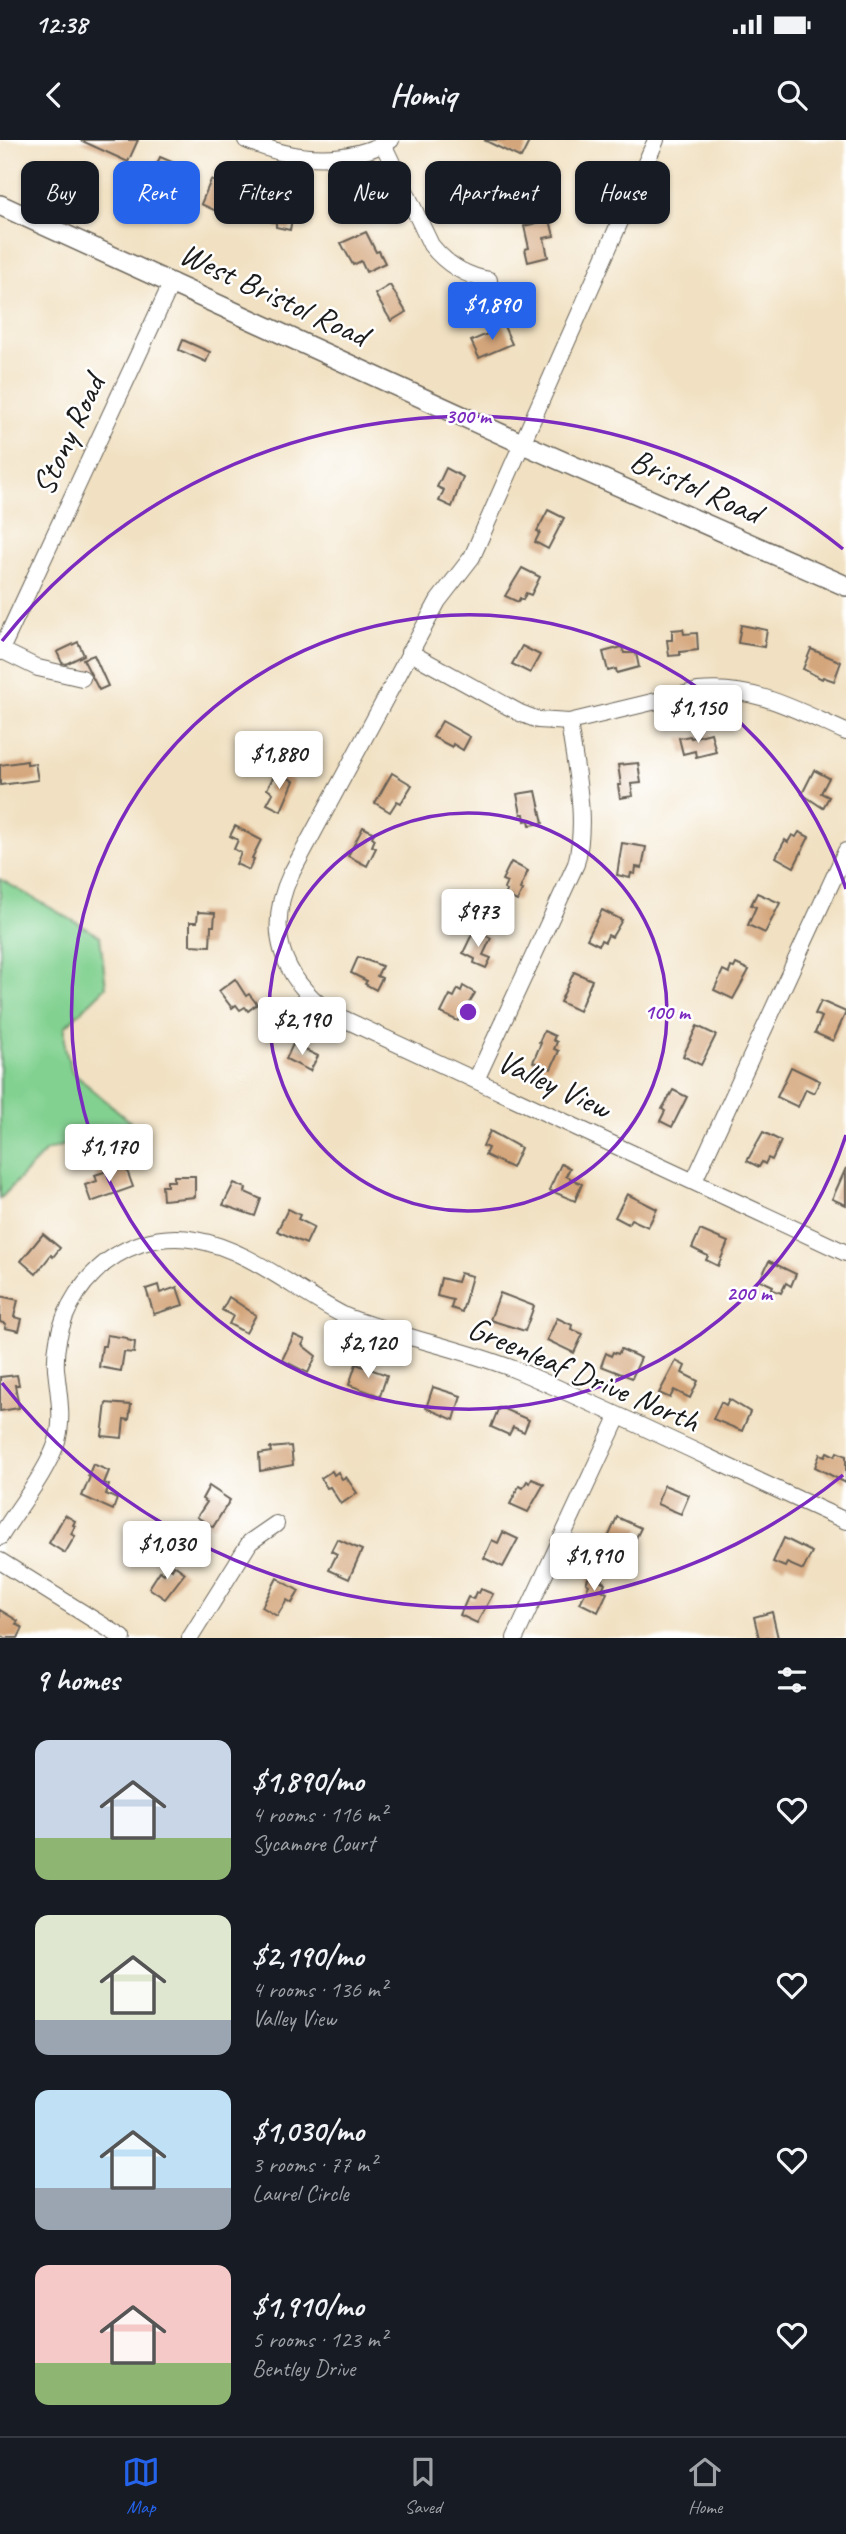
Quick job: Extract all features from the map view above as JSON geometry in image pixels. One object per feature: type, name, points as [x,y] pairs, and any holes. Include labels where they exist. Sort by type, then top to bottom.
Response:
[{"type":"main road","name":"West Bristol Road","points":[[0,205],[522,443]]},
{"type":"main road","name":"Bristol Road","points":[[522,443],[846,586]]},
{"type":"street","points":[[246,140],[277,153],[312,158],[352,155],[387,142],[431,245],[438,254],[464,272],[489,280]]},
{"type":"street","name":"Valley View","points":[[656,140],[472,557],[438,601],[409,652],[285,887],[279,908],[279,936],[290,971],[302,988],[329,1012],[846,1253]]},
{"type":"street","name":"Stony Road","points":[[1,651],[6,630],[172,282]]},
{"type":"street","points":[[1,651],[38,668],[82,678]]},
{"type":"street","points":[[409,652],[520,713],[538,720],[569,722],[698,691],[717,689],[754,693],[846,732]]},
{"type":"street","points":[[476,1080],[557,907],[578,855],[582,822],[569,722]]},
{"type":"street","points":[[694,1181],[846,851]]},
{"type":"street","name":"Greenleaf Drive North","points":[[0,1537],[49,1459],[57,1441],[61,1410],[56,1366],[57,1349],[66,1314],[74,1299],[96,1271],[115,1256],[145,1242],[161,1239],[194,1239],[231,1250],[346,1316],[518,1371],[846,1521]]},
{"type":"street","points":[[515,1638],[618,1417]]},
{"type":"street","points":[[190,1638],[250,1542],[275,1524]]},
{"type":"street","points":[[0,1560],[123,1638]]},
{"type":"green space","points":[[0,879],[100,936],[106,987],[65,1027],[65,1048],[72,1072],[131,1122],[46,1151],[0,1199]]},
{"type":"building","points":[[80,140],[138,140],[128,161]]},
{"type":"building","points":[[484,140],[530,140],[521,158]]},
{"type":"building","points":[[211,180],[214,181],[214,210],[201,204]]},
{"type":"building","points":[[276,224],[291,224],[290,230],[276,227]]},
{"type":"building","points":[[551,224],[554,236],[544,238],[548,257],[528,262],[525,249],[529,248],[524,226]]},
{"type":"building","points":[[366,232],[385,263],[366,272],[361,261],[353,265],[341,243]]},
{"type":"building","points":[[390,285],[406,312],[391,321],[375,294]]},
{"type":"building","points":[[503,324],[512,344],[479,358],[471,341]]},
{"type":"building","points":[[183,340],[210,352],[206,362],[179,350]]},
{"type":"building","points":[[446,468],[463,477],[452,507],[439,501],[444,490],[437,487]]},
{"type":"building","points":[[548,510],[564,518],[548,549],[535,542],[540,532],[537,531]]},
{"type":"building","points":[[522,568],[540,577],[531,595],[526,593],[523,600],[520,598],[518,602],[505,596]]},
{"type":"building","points":[[741,625],[767,630],[764,647],[738,643]]},
{"type":"building","points":[[683,629],[684,634],[697,633],[698,650],[669,656],[667,640],[672,640],[672,630]]},
{"type":"building","points":[[78,642],[84,655],[66,664],[62,663],[57,652]]},
{"type":"building","points":[[522,646],[540,655],[530,673],[512,664]]},
{"type":"building","points":[[622,647],[624,653],[636,653],[639,667],[617,673],[616,669],[608,671],[603,652]]},
{"type":"building","points":[[811,649],[841,662],[834,681],[823,677],[822,679],[803,669]]},
{"type":"building","points":[[94,655],[108,686],[99,690],[83,659]]},
{"type":"building","points":[[442,721],[470,737],[463,750],[433,737]]},
{"type":"building","points":[[711,733],[716,752],[696,757],[695,751],[683,754],[679,738]]},
{"type":"building","points":[[27,761],[27,764],[35,763],[38,780],[0,785],[0,765]]},
{"type":"building","points":[[638,763],[641,783],[631,784],[633,796],[620,798],[618,765]]},
{"type":"building","points":[[814,770],[829,778],[821,793],[829,797],[823,808],[802,794]]},
{"type":"building","points":[[276,772],[294,781],[281,811],[267,804],[273,793],[267,789]]},
{"type":"building","points":[[392,773],[412,785],[401,803],[397,801],[390,812],[375,803]]},
{"type":"building","points":[[536,791],[543,823],[530,825],[529,820],[525,821],[524,814],[521,814],[517,794]]},
{"type":"building","points":[[235,826],[261,840],[249,870],[236,864],[241,853],[234,849],[238,840],[230,836]]},
{"type":"building","points":[[363,827],[374,833],[372,846],[376,848],[367,866],[348,856]]},
{"type":"building","points":[[799,832],[809,837],[794,867],[776,857],[785,840],[788,842],[792,835],[796,837]]},
{"type":"building","points":[[622,843],[646,847],[642,868],[636,867],[635,874],[631,873],[630,878],[617,875]]},
{"type":"building","points":[[511,862],[528,871],[517,901],[505,895],[507,882],[502,880]]},
{"type":"building","points":[[757,893],[780,903],[765,933],[748,925],[756,907],[751,905]]},
{"type":"building","points":[[602,910],[622,920],[612,937],[608,935],[605,942],[601,940],[599,945],[587,939]]},
{"type":"building","points":[[198,912],[215,913],[210,946],[190,945],[190,922],[197,922]]},
{"type":"building","points":[[474,930],[491,938],[483,955],[491,958],[486,968],[474,963],[475,959],[463,953]]},
{"type":"building","points":[[358,957],[382,966],[377,976],[382,978],[376,990],[365,984],[367,981],[351,973]]},
{"type":"building","points":[[736,964],[749,970],[733,999],[714,990],[723,970],[729,973],[731,967],[734,968]]},
{"type":"building","points":[[574,972],[592,980],[579,1011],[560,1002]]},
{"type":"building","points":[[235,979],[246,996],[249,994],[257,1004],[248,1011],[245,1007],[240,1010],[236,1005],[232,1008],[219,991]]},
{"type":"building","points":[[463,986],[475,993],[458,1021],[441,1013],[450,995],[454,997]]},
{"type":"building","points":[[821,1001],[846,1012],[833,1041],[815,1033],[822,1017],[815,1014]]},
{"type":"building","points":[[697,1026],[716,1035],[701,1065],[683,1056]]},
{"type":"building","points":[[544,1031],[555,1036],[553,1040],[557,1042],[554,1049],[559,1051],[551,1069],[533,1062]]},
{"type":"building","points":[[293,1044],[318,1056],[310,1071],[286,1059]]},
{"type":"building","points":[[791,1067],[820,1081],[814,1093],[806,1089],[798,1107],[777,1097]]},
{"type":"building","points":[[673,1090],[687,1097],[672,1127],[660,1121],[665,1111],[662,1109]]},
{"type":"building","points":[[490,1131],[521,1148],[512,1168],[485,1155],[488,1148],[483,1146]]},
{"type":"building","points":[[763,1132],[781,1141],[772,1160],[768,1158],[765,1164],[762,1162],[759,1167],[747,1161]]},
{"type":"building","points":[[561,1164],[570,1168],[566,1176],[582,1184],[575,1201],[549,1190]]},
{"type":"building","points":[[125,1165],[133,1187],[91,1202],[85,1185],[97,1181],[95,1175]]},
{"type":"building","points":[[846,1168],[846,1205],[832,1199]]},
{"type":"building","points":[[174,1176],[195,1176],[195,1197],[163,1200],[162,1186],[167,1186],[167,1181],[174,1181]]},
{"type":"building","points":[[234,1183],[246,1188],[245,1192],[261,1199],[255,1216],[223,1205]]},
{"type":"building","points":[[627,1194],[657,1209],[648,1227],[631,1219],[628,1224],[615,1217]]},
{"type":"building","points":[[288,1209],[300,1215],[298,1219],[314,1227],[306,1244],[277,1231]]},
{"type":"building","points":[[700,1230],[728,1242],[718,1266],[706,1260],[708,1256],[692,1248]]},
{"type":"building","points":[[43,1234],[60,1248],[36,1274],[21,1261]]},
{"type":"building","points":[[769,1261],[796,1274],[791,1286],[786,1283],[781,1293],[760,1280]]},
{"type":"building","points":[[460,1273],[472,1276],[462,1312],[451,1308],[453,1300],[437,1296],[441,1278],[457,1282]]},
{"type":"building","points":[[158,1285],[160,1293],[177,1287],[183,1305],[154,1314],[146,1289]]},
{"type":"building","points":[[500,1293],[534,1306],[525,1331],[490,1320]]},
{"type":"building","points":[[0,1296],[18,1300],[14,1317],[22,1319],[19,1331],[5,1328],[6,1324],[0,1322]]},
{"type":"building","points":[[229,1297],[256,1315],[246,1333],[229,1324],[233,1316],[222,1310]]},
{"type":"building","points":[[557,1318],[583,1334],[574,1353],[547,1340]]},
{"type":"building","points":[[107,1335],[135,1342],[134,1353],[124,1352],[121,1371],[99,1367],[102,1346],[105,1346]]},
{"type":"building","points":[[294,1335],[305,1340],[302,1345],[316,1356],[308,1373],[282,1360]]},
{"type":"building","points":[[621,1349],[641,1358],[632,1378],[601,1366],[606,1353],[611,1356],[613,1352],[618,1354]]},
{"type":"building","points":[[676,1361],[685,1366],[682,1373],[698,1381],[690,1398],[674,1390],[670,1398],[659,1393]]},
{"type":"building","points":[[356,1364],[387,1375],[380,1396],[349,1385]]},
{"type":"building","points":[[17,1375],[19,1385],[15,1385],[19,1408],[0,1411],[0,1377]]},
{"type":"building","points":[[433,1387],[461,1396],[454,1420],[426,1408]]},
{"type":"building","points":[[729,1399],[750,1412],[742,1431],[713,1419],[721,1402],[726,1405]]},
{"type":"building","points":[[106,1403],[131,1405],[129,1420],[124,1419],[122,1438],[102,1436]]},
{"type":"building","points":[[499,1407],[529,1420],[524,1432],[513,1427],[509,1435],[491,1427]]},
{"type":"building","points":[[291,1446],[293,1465],[260,1471],[259,1454],[271,1452],[270,1448]]},
{"type":"building","points":[[827,1452],[835,1456],[837,1452],[846,1456],[846,1483],[815,1467],[820,1454],[825,1456]]},
{"type":"building","points":[[93,1464],[109,1471],[104,1483],[109,1485],[106,1494],[117,1499],[113,1510],[82,1496]]},
{"type":"building","points":[[332,1471],[334,1475],[338,1472],[342,1479],[346,1477],[357,1493],[341,1504],[321,1478]]},
{"type":"building","points":[[532,1479],[544,1484],[528,1512],[510,1504],[519,1486],[523,1488],[527,1481],[530,1483]]},
{"type":"building","points":[[664,1485],[689,1495],[681,1514],[657,1504]]},
{"type":"building","points":[[209,1486],[230,1500],[213,1527],[197,1517],[207,1502],[202,1499]]},
{"type":"building","points":[[65,1515],[75,1521],[71,1534],[75,1536],[65,1553],[49,1543]]},
{"type":"building","points":[[617,1517],[641,1528],[635,1540],[630,1538],[622,1555],[604,1547]]},
{"type":"building","points":[[503,1532],[518,1539],[503,1567],[484,1558],[492,1540],[498,1543]]},
{"type":"building","points":[[784,1538],[812,1552],[803,1570],[787,1563],[785,1567],[773,1562]]},
{"type":"building","points":[[337,1539],[362,1550],[349,1579],[329,1570],[337,1554],[331,1551]]},
{"type":"building","points":[[174,1565],[185,1573],[165,1599],[149,1588],[160,1571],[164,1574]]},
{"type":"building","points":[[591,1572],[603,1577],[601,1581],[605,1583],[602,1590],[607,1593],[598,1612],[580,1603],[589,1585],[586,1583]]},
{"type":"building","points":[[277,1578],[299,1591],[292,1603],[287,1600],[277,1616],[262,1607]]},
{"type":"building","points":[[481,1589],[493,1594],[477,1623],[460,1615],[468,1597],[473,1599]]},
{"type":"building","points":[[0,1610],[18,1621],[16,1624],[23,1628],[18,1638],[5,1638],[0,1635]]},
{"type":"building","points":[[772,1612],[778,1638],[759,1638],[754,1617]]}]
